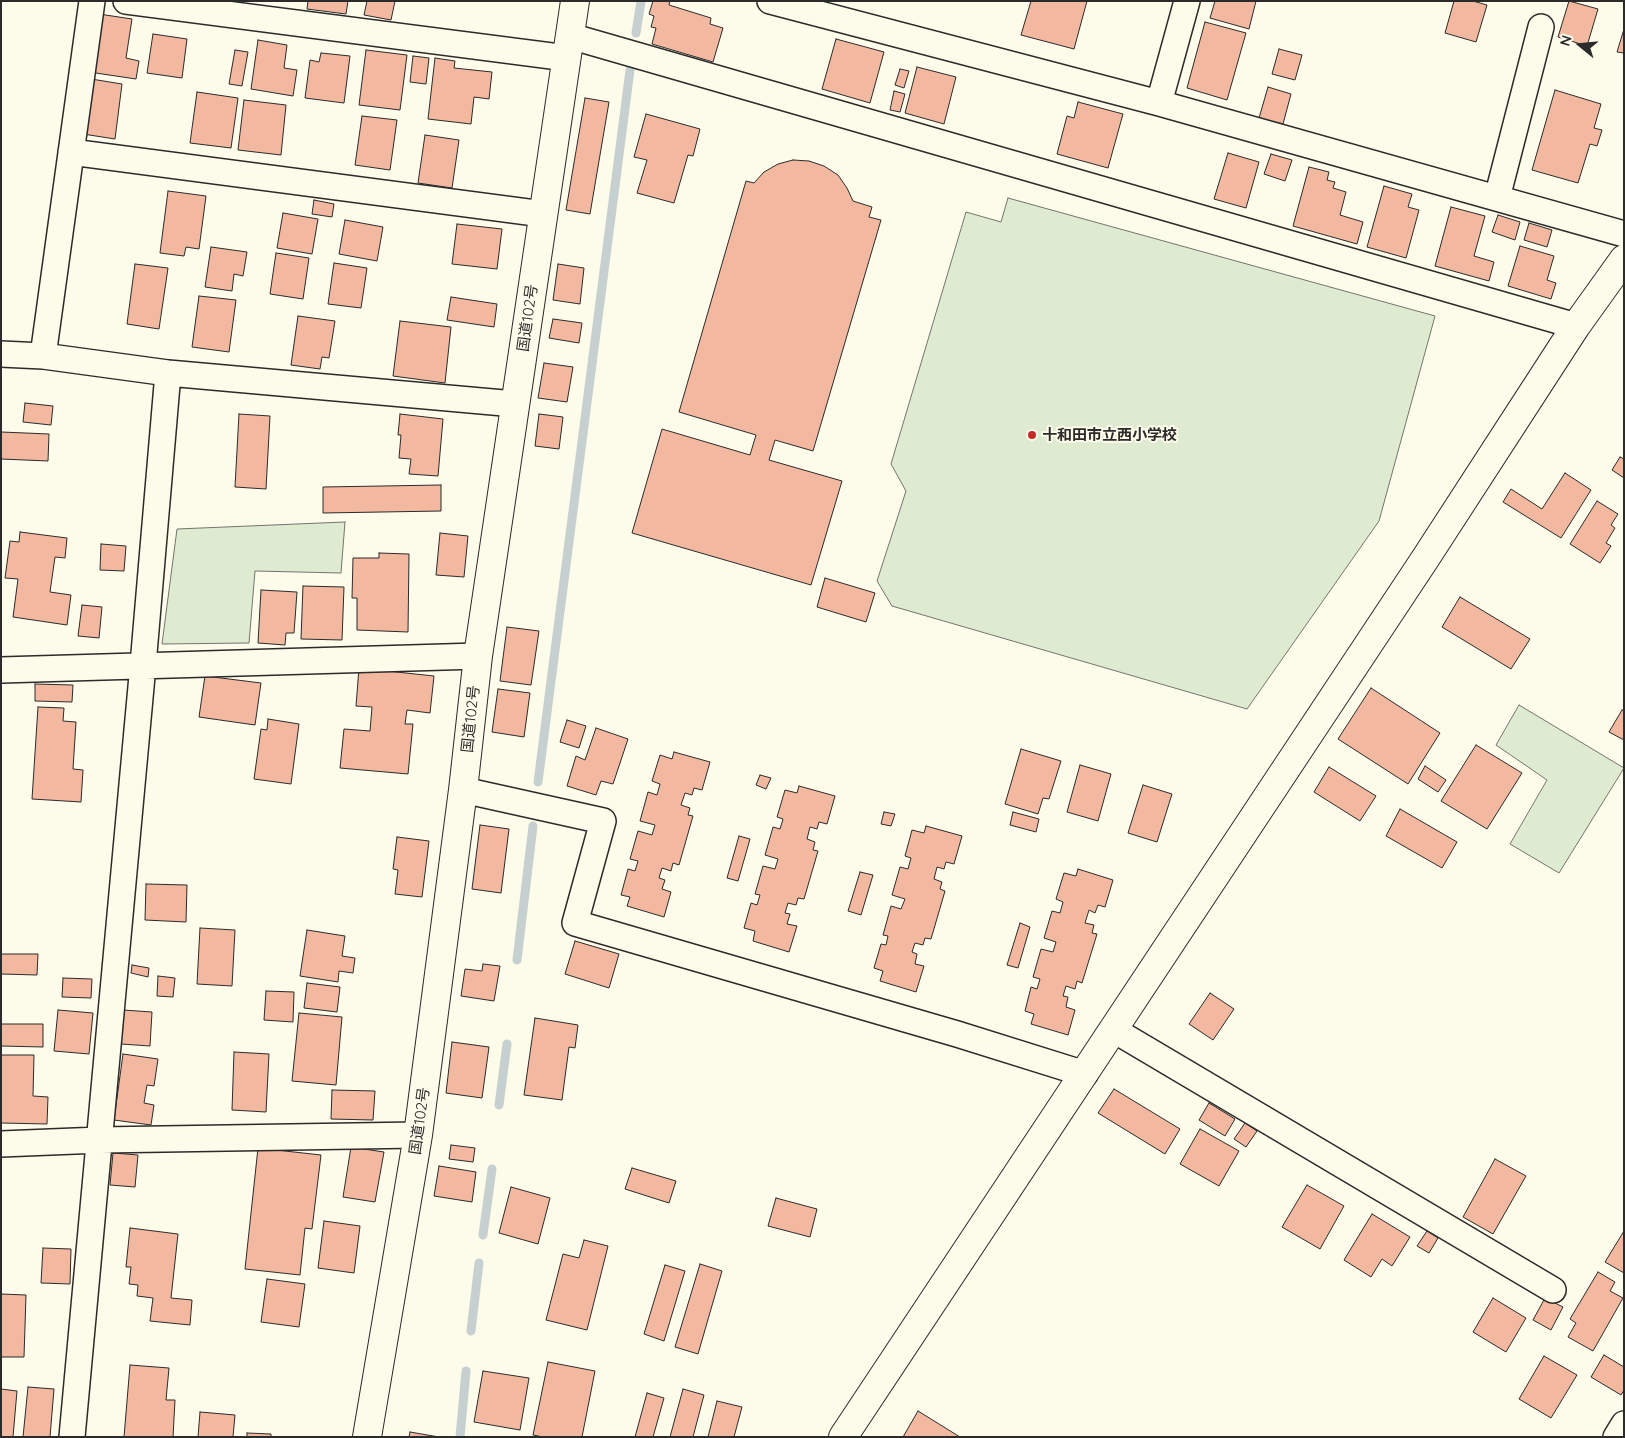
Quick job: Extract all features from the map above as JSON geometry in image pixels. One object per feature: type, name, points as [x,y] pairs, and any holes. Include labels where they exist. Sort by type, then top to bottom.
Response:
[{"type":"main road","name":"国道102号","points":[[367,1437],[418,1135],[463,790],[478,656],[569,47],[574,1]]},
{"type":"main road","points":[[843,1437],[1425,559],[1576,326],[1624,259]]},
{"type":"street","points":[[43,356],[92,1]]},
{"type":"street","points":[[126,1],[292,12],[569,47],[1576,326]]},
{"type":"street","points":[[770,1],[1159,103],[1624,234]]},
{"type":"street","points":[[1159,103],[1187,1]]},
{"type":"street","points":[[1497,198],[1541,27]]},
{"type":"street","points":[[71,152],[543,214]]},
{"type":"street","points":[[1,354],[43,356],[168,372],[515,404]]},
{"type":"street","points":[[72,1437],[168,372]]},
{"type":"street","points":[[1,670],[478,656]]},
{"type":"street","points":[[463,790],[603,821],[574,923],[948,1031],[1085,1074]]},
{"type":"street","points":[[1114,1030],[1553,1290]]},
{"type":"street","points":[[1,1144],[100,1140],[418,1135]]},
{"type":"street","points":[[1616,1437],[1624,1424]]},
{"type":"green space","points":[[1008,198],[1435,316],[1379,521],[1247,709],[892,606],[877,581],[906,491],[891,464],[966,212],[1001,222]]},
{"type":"green space","points":[[345,522],[341,573],[255,571],[249,643],[162,644],[177,529]]},
{"type":"green space","points":[[1519,705],[1624,768],[1559,873],[1510,844],[1547,780],[1496,745]]},
{"type":"building","points":[[308,1],[348,1],[346,14],[307,9]]},
{"type":"building","points":[[367,1],[395,1],[391,20],[364,15]]},
{"type":"building","points":[[653,1],[670,1],[669,5],[711,18],[710,24],[723,28],[713,62],[652,44],[656,28],[651,27],[654,16],[649,14]]},
{"type":"building","points":[[1031,1],[1087,1],[1074,49],[1021,35]]},
{"type":"building","points":[[1215,1],[1256,1],[1249,29],[1210,18]]},
{"type":"building","points":[[1454,1],[1473,1],[1487,5],[1476,42],[1445,33]]},
{"type":"building","points":[[1569,1],[1598,9],[1587,46],[1558,37]]},
{"type":"building","points":[[99,14],[132,19],[126,58],[139,61],[136,79],[89,72]]},
{"type":"building","points":[[1205,22],[1246,33],[1227,100],[1187,88]]},
{"type":"building","points":[[1624,29],[1624,53],[1617,52]]},
{"type":"building","points":[[153,34],[187,39],[182,78],[147,73]]},
{"type":"building","points":[[836,39],[884,52],[870,103],[822,89]]},
{"type":"building","points":[[258,40],[287,45],[284,68],[297,70],[293,96],[251,89]]},
{"type":"building","points":[[1279,49],[1302,55],[1295,80],[1272,74]]},
{"type":"building","points":[[235,50],[248,52],[242,86],[229,84]]},
{"type":"building","points":[[366,50],[407,55],[400,110],[359,105]]},
{"type":"building","points":[[321,53],[350,56],[344,103],[305,98],[310,60],[319,62]]},
{"type":"building","points":[[413,56],[429,58],[426,84],[410,82]]},
{"type":"building","points":[[435,58],[455,61],[454,68],[492,72],[489,99],[474,97],[471,124],[428,119]]},
{"type":"building","points":[[917,67],[956,77],[944,124],[905,113]]},
{"type":"building","points":[[900,69],[909,71],[904,88],[895,85]]},
{"type":"building","points":[[91,79],[122,84],[115,139],[83,134]]},
{"type":"building","points":[[1268,87],[1291,94],[1283,124],[1259,118]]},
{"type":"building","points":[[1555,90],[1601,104],[1594,128],[1602,130],[1597,146],[1590,144],[1578,183],[1532,170]]},
{"type":"building","points":[[894,91],[905,94],[900,112],[890,110]]},
{"type":"building","points":[[197,92],[238,98],[231,148],[190,143]]},
{"type":"building","points":[[585,98],[609,102],[590,214],[566,210]]},
{"type":"building","points":[[244,100],[286,105],[281,155],[238,150]]},
{"type":"building","points":[[1078,102],[1123,114],[1108,168],[1057,154],[1067,116],[1074,118]]},
{"type":"building","points":[[646,114],[700,129],[693,156],[688,155],[674,203],[637,193],[647,160],[634,157]]},
{"type":"building","points":[[362,116],[397,120],[390,170],[355,165]]},
{"type":"building","points":[[425,135],[459,140],[452,188],[418,183]]},
{"type":"building","points":[[1228,153],[1259,162],[1246,208],[1214,199]]},
{"type":"building","points":[[1271,154],[1292,160],[1285,181],[1264,174]]},
{"type":"building","points":[[793,160],[809,161],[824,166],[838,175],[853,201],[872,207],[869,217],[881,220],[813,451],[775,440],[769,460],[842,481],[811,585],[632,533],[662,429],[750,455],[756,435],[679,412],[746,181],[754,183],[764,172],[778,164]]},
{"type":"building","points":[[1309,167],[1329,172],[1327,180],[1335,182],[1333,188],[1346,192],[1340,215],[1363,222],[1357,244],[1293,226]]},
{"type":"building","points":[[1384,186],[1412,194],[1408,207],[1419,210],[1406,258],[1367,247]]},
{"type":"building","points":[[168,191],[206,196],[199,249],[186,247],[184,256],[160,253]]},
{"type":"building","points":[[314,200],[334,204],[332,217],[312,214]]},
{"type":"building","points":[[1451,207],[1485,216],[1474,256],[1494,262],[1489,281],[1435,266]]},
{"type":"building","points":[[283,213],[318,219],[312,254],[277,248]]},
{"type":"building","points":[[1498,215],[1520,222],[1515,240],[1492,232]]},
{"type":"building","points":[[345,220],[383,227],[377,261],[339,254]]},
{"type":"building","points":[[1529,223],[1552,230],[1547,247],[1524,240]]},
{"type":"building","points":[[457,224],[502,229],[497,269],[452,264]]},
{"type":"building","points":[[1520,246],[1554,256],[1547,280],[1556,283],[1551,299],[1508,286]]},
{"type":"building","points":[[211,247],[247,252],[243,276],[234,274],[232,291],[205,287]]},
{"type":"building","points":[[276,253],[309,258],[303,299],[270,294]]},
{"type":"building","points":[[334,263],[367,268],[361,308],[328,304]]},
{"type":"building","points":[[135,264],[168,268],[159,329],[127,324]]},
{"type":"building","points":[[558,264],[584,268],[580,304],[553,300]]},
{"type":"building","points":[[199,296],[236,300],[229,352],[192,347]]},
{"type":"building","points":[[451,297],[497,304],[494,327],[447,320]]},
{"type":"building","points":[[298,316],[335,321],[329,358],[322,357],[320,369],[291,365]]},
{"type":"building","points":[[553,319],[582,323],[579,343],[549,338]]},
{"type":"building","points":[[400,321],[451,327],[445,383],[393,376]]},
{"type":"building","points":[[544,363],[573,367],[567,402],[538,398]]},
{"type":"building","points":[[25,403],[53,406],[51,425],[23,422]]},
{"type":"building","points":[[239,414],[270,416],[266,489],[235,487]]},
{"type":"building","points":[[400,414],[443,419],[438,476],[409,474],[411,459],[399,458],[401,435],[398,435]]},
{"type":"building","points":[[539,414],[563,417],[559,449],[535,446]]},
{"type":"building","points":[[1,432],[49,434],[48,461],[1,459]]},
{"type":"building","points":[[1620,457],[1624,459],[1624,478],[1612,470]]},
{"type":"building","points":[[1565,473],[1591,490],[1561,538],[1503,502],[1511,489],[1542,509]]},
{"type":"building","points":[[441,485],[441,511],[323,513],[323,487]]},
{"type":"building","points":[[1597,501],[1618,514],[1611,525],[1615,528],[1606,543],[1611,546],[1600,563],[1570,544]]},
{"type":"building","points":[[20,532],[67,538],[65,558],[55,557],[50,592],[71,595],[67,625],[13,617],[18,579],[5,578],[10,541],[19,542]]},
{"type":"building","points":[[440,533],[468,536],[464,577],[436,575]]},
{"type":"building","points":[[101,544],[126,546],[124,571],[100,570]]},
{"type":"building","points":[[379,553],[409,554],[408,632],[357,630],[357,598],[352,598],[353,558],[379,558]]},
{"type":"building","points":[[825,578],[875,593],[866,622],[817,607]]},
{"type":"building","points":[[303,586],[344,587],[342,640],[301,639]]},
{"type":"building","points":[[261,590],[297,592],[294,633],[286,633],[285,645],[258,643]]},
{"type":"building","points":[[1460,597],[1530,639],[1511,669],[1442,627]]},
{"type":"building","points":[[82,605],[102,607],[99,638],[78,636]]},
{"type":"building","points":[[507,627],[539,631],[531,685],[500,681]]},
{"type":"building","points":[[359,668],[434,676],[430,713],[407,710],[405,724],[413,724],[408,774],[340,768],[344,729],[370,731],[372,707],[356,706]]},
{"type":"building","points":[[205,676],[261,683],[255,725],[199,717]]},
{"type":"building","points":[[35,684],[73,685],[72,702],[35,701]]},
{"type":"building","points":[[1371,688],[1440,733],[1408,784],[1338,739]]},
{"type":"building","points":[[498,689],[530,693],[524,737],[492,732]]},
{"type":"building","points":[[38,707],[64,708],[63,721],[76,722],[73,769],[83,770],[81,802],[32,799]]},
{"type":"building","points":[[1622,710],[1624,711],[1624,740],[1609,732]]},
{"type":"building","points":[[268,719],[299,724],[291,784],[254,779],[261,729],[267,730]]},
{"type":"building","points":[[567,720],[586,726],[579,748],[560,742]]},
{"type":"building","points":[[596,728],[628,739],[613,784],[601,781],[596,795],[567,786],[576,756],[585,760]]},
{"type":"building","points":[[1476,745],[1522,773],[1487,829],[1441,801]]},
{"type":"building","points":[[1021,749],[1061,761],[1049,799],[1043,798],[1038,814],[1005,804]]},
{"type":"building","points":[[674,752],[710,762],[702,790],[694,788],[692,795],[685,793],[681,805],[690,808],[688,815],[693,816],[679,865],[673,863],[671,871],[662,868],[659,878],[665,880],[662,889],[671,892],[664,917],[627,906],[630,897],[621,895],[628,869],[635,871],[638,861],[630,859],[638,831],[652,835],[655,825],[640,821],[648,792],[657,795],[660,784],[652,781],[660,755],[672,759]]},
{"type":"building","points":[[1080,765],[1111,774],[1098,821],[1067,812]]},
{"type":"building","points":[[1425,766],[1446,780],[1438,792],[1418,779]]},
{"type":"building","points":[[1329,767],[1376,796],[1360,821],[1314,792]]},
{"type":"building","points":[[760,775],[771,778],[766,789],[756,785]]},
{"type":"building","points":[[1143,785],[1172,794],[1157,842],[1128,833]]},
{"type":"building","points":[[799,786],[835,796],[827,824],[819,822],[817,829],[810,827],[807,839],[815,842],[813,850],[818,851],[804,899],[798,898],[796,905],[788,903],[785,913],[790,914],[787,924],[797,926],[789,952],[753,941],[755,931],[744,928],[751,903],[757,905],[760,895],[755,894],[763,866],[775,869],[778,859],[765,855],[773,827],[780,829],[783,819],[777,817],[785,790],[797,793]]},
{"type":"building","points":[[1400,809],[1457,842],[1442,868],[1386,836]]},
{"type":"building","points":[[884,812],[895,814],[891,826],[881,824]]},
{"type":"building","points":[[1013,812],[1039,819],[1036,832],[1010,825]]},
{"type":"building","points":[[480,825],[509,829],[501,893],[472,889]]},
{"type":"building","points":[[926,826],[962,836],[954,864],[946,862],[944,869],[937,867],[934,879],[942,882],[940,889],[945,891],[931,939],[925,938],[923,945],[915,943],[912,952],[917,954],[915,964],[924,966],[916,992],[880,981],[883,971],[874,968],[881,944],[886,945],[888,936],[883,935],[891,906],[901,909],[905,899],[892,895],[900,867],[908,869],[911,858],[905,856],[912,830],[924,833]]},
{"type":"building","points":[[739,836],[750,839],[738,881],[727,878]]},
{"type":"building","points":[[397,837],[429,841],[422,897],[395,894],[398,870],[393,869]]},
{"type":"building","points":[[1078,869],[1113,880],[1105,907],[1098,905],[1095,913],[1089,910],[1085,923],[1094,925],[1092,933],[1097,934],[1082,983],[1077,981],[1075,989],[1066,986],[1063,996],[1068,997],[1066,1007],[1075,1010],[1068,1035],[1031,1024],[1034,1014],[1025,1011],[1031,987],[1037,989],[1040,979],[1033,977],[1041,949],[1053,952],[1056,942],[1044,938],[1052,911],[1060,913],[1063,902],[1056,899],[1064,873],[1076,876]]},
{"type":"building","points":[[860,872],[873,875],[861,915],[848,911]]},
{"type":"building","points":[[146,884],[187,885],[186,922],[145,920]]},
{"type":"building","points":[[1020,923],[1030,927],[1018,968],[1007,965]]},
{"type":"building","points":[[200,928],[235,930],[232,986],[197,984]]},
{"type":"building","points":[[307,930],[345,936],[342,956],[355,958],[353,973],[339,971],[338,982],[300,976]]},
{"type":"building","points":[[575,941],[619,954],[609,988],[565,974]]},
{"type":"building","points":[[1,954],[38,954],[37,975],[1,974]]},
{"type":"building","points":[[483,964],[500,966],[494,1001],[461,996],[465,969],[482,971]]},
{"type":"building","points":[[132,965],[149,968],[148,977],[131,973]]},
{"type":"building","points":[[158,976],[175,978],[173,997],[157,996]]},
{"type":"building","points":[[63,978],[92,979],[91,998],[62,997]]},
{"type":"building","points":[[307,983],[340,987],[337,1012],[304,1008]]},
{"type":"building","points":[[266,991],[294,992],[293,1022],[264,1020]]},
{"type":"building","points":[[1210,993],[1234,1009],[1213,1040],[1189,1024]]},
{"type":"building","points":[[58,1010],[93,1013],[89,1054],[54,1051]]},
{"type":"building","points":[[123,1010],[152,1012],[150,1046],[121,1044]]},
{"type":"building","points":[[299,1013],[342,1017],[336,1085],[292,1081]]},
{"type":"building","points":[[535,1018],[578,1025],[575,1048],[569,1047],[562,1100],[524,1095]]},
{"type":"building","points":[[1,1024],[43,1024],[43,1047],[1,1046]]},
{"type":"building","points":[[452,1042],[489,1047],[482,1098],[446,1093]]},
{"type":"building","points":[[234,1052],[269,1054],[266,1112],[232,1110]]},
{"type":"building","points":[[123,1054],[158,1059],[154,1086],[147,1085],[144,1103],[154,1105],[151,1125],[114,1120]]},
{"type":"building","points":[[1,1055],[34,1055],[33,1096],[48,1097],[47,1124],[1,1123]]},
{"type":"building","points":[[1114,1089],[1180,1129],[1165,1154],[1098,1113]]},
{"type":"building","points":[[332,1090],[375,1091],[373,1120],[331,1119]]},
{"type":"building","points":[[1209,1103],[1235,1119],[1225,1136],[1199,1120]]},
{"type":"building","points":[[1245,1123],[1257,1131],[1246,1147],[1234,1139]]},
{"type":"building","points":[[1200,1129],[1239,1151],[1219,1186],[1180,1164]]},
{"type":"building","points":[[451,1145],[475,1148],[473,1162],[449,1159]]},
{"type":"building","points":[[351,1147],[384,1152],[375,1202],[343,1197]]},
{"type":"building","points":[[258,1148],[321,1155],[312,1229],[305,1228],[300,1275],[245,1269]]},
{"type":"building","points":[[113,1153],[138,1155],[135,1187],[110,1185]]},
{"type":"building","points":[[1495,1159],[1526,1176],[1493,1234],[1463,1217]]},
{"type":"building","points":[[439,1166],[476,1172],[472,1202],[434,1196]]},
{"type":"building","points":[[632,1168],[676,1181],[669,1203],[625,1189]]},
{"type":"building","points":[[1307,1185],[1344,1206],[1320,1249],[1282,1227]]},
{"type":"building","points":[[511,1187],[550,1198],[538,1244],[499,1233]]},
{"type":"building","points":[[776,1198],[817,1209],[810,1237],[768,1226]]},
{"type":"building","points":[[1372,1214],[1410,1237],[1392,1266],[1382,1259],[1371,1277],[1344,1260]]},
{"type":"building","points":[[324,1221],[360,1226],[354,1273],[318,1268]]},
{"type":"building","points":[[130,1228],[178,1234],[171,1298],[192,1300],[190,1325],[150,1321],[153,1298],[137,1296],[138,1285],[129,1284],[131,1267],[126,1267]]},
{"type":"building","points":[[1427,1231],[1438,1238],[1429,1253],[1417,1246]]},
{"type":"building","points":[[1624,1231],[1624,1273],[1605,1262]]},
{"type":"building","points":[[584,1240],[608,1246],[587,1330],[546,1320],[563,1254],[579,1258]]},
{"type":"building","points":[[43,1248],[71,1249],[70,1284],[41,1283]]},
{"type":"building","points":[[700,1264],[722,1271],[698,1354],[675,1347]]},
{"type":"building","points":[[665,1265],[685,1271],[664,1341],[644,1334]]},
{"type":"building","points":[[1598,1272],[1615,1282],[1610,1291],[1623,1298],[1593,1351],[1568,1337],[1576,1323],[1570,1319]]},
{"type":"building","points":[[267,1279],[305,1284],[299,1327],[261,1322]]},
{"type":"building","points":[[1,1294],[26,1295],[24,1357],[1,1357]]},
{"type":"building","points":[[1493,1298],[1526,1318],[1506,1352],[1473,1332]]},
{"type":"building","points":[[1545,1298],[1563,1307],[1551,1330],[1533,1320]]},
{"type":"building","points":[[1604,1355],[1624,1367],[1624,1390],[1621,1395],[1591,1377]]},
{"type":"building","points":[[1544,1356],[1577,1375],[1551,1418],[1519,1399]]},
{"type":"building","points":[[548,1362],[595,1371],[582,1437],[543,1437],[533,1435]]},
{"type":"building","points":[[130,1365],[169,1368],[166,1400],[175,1400],[173,1437],[124,1437]]},
{"type":"building","points":[[483,1371],[529,1378],[520,1430],[474,1422]]},
{"type":"building","points":[[28,1387],[54,1389],[50,1437],[23,1437]]},
{"type":"building","points":[[1,1389],[17,1391],[13,1437],[1,1437]]},
{"type":"building","points":[[683,1389],[704,1395],[693,1437],[670,1437]]},
{"type":"building","points":[[647,1393],[664,1398],[653,1437],[635,1437]]},
{"type":"building","points":[[717,1401],[742,1407],[734,1437],[708,1437]]},
{"type":"building","points":[[918,1411],[960,1437],[903,1437]]},
{"type":"building","points":[[200,1412],[235,1415],[233,1437],[198,1437]]},
{"type":"building","points":[[410,1432],[439,1437],[409,1437]]},
{"type":"building","points":[[247,1433],[271,1434],[271,1437],[247,1437]]},
{"type":"waterway","points":[[636,33],[641,1]]},
{"type":"waterway","points":[[538,782],[630,70]]},
{"type":"waterway","points":[[517,960],[533,826]]},
{"type":"waterway","points":[[499,1105],[507,1044]]},
{"type":"waterway","points":[[483,1235],[492,1169]]},
{"type":"waterway","points":[[471,1331],[479,1263]]},
{"type":"waterway","points":[[460,1437],[466,1371]]},
{"type":"place","name":"十和田市立西小学校","points":[[1032,435]]}]
